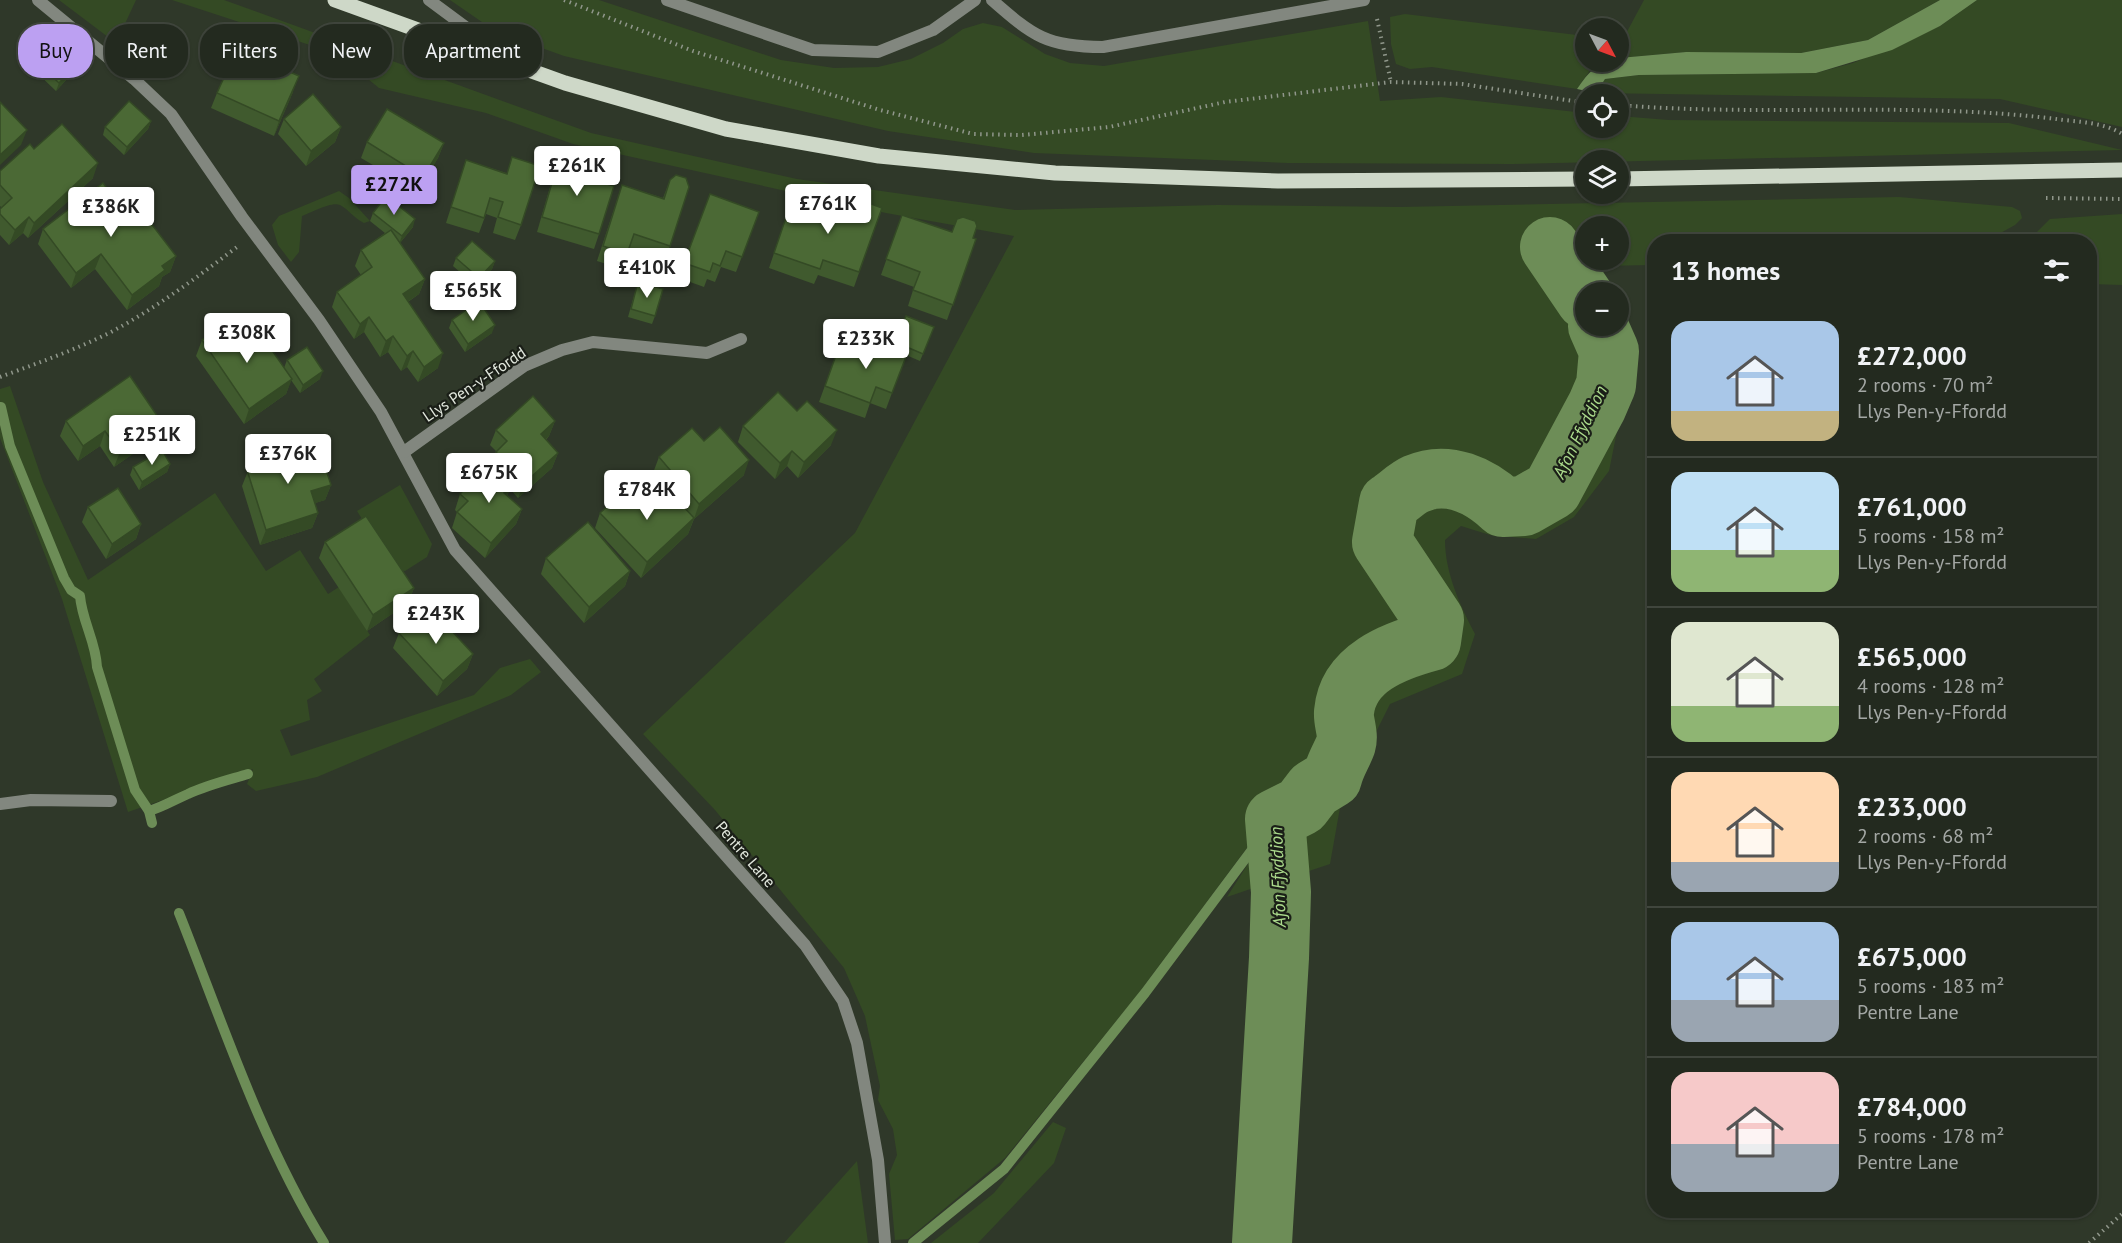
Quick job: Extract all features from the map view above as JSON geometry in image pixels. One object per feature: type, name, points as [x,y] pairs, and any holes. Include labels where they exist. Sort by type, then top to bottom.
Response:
[{"type":"main road","points":[[335,0],[404,25]]},
{"type":"main road","points":[[542,74],[726,129],[879,156],[1056,173],[1278,182],[1575,179]]},
{"type":"main road","points":[[1629,179],[2122,170]]},
{"type":"street","name":"Pentre Lane","points":[[38,0],[134,79],[171,114],[254,234],[319,320],[381,412],[455,550],[805,945],[843,1001],[857,1043],[874,1137],[885,1237]]},
{"type":"street","points":[[429,0],[461,24]]},
{"type":"street","points":[[667,0],[813,50],[878,52],[933,30],[975,0]]},
{"type":"street","points":[[992,0],[1043,40],[1081,47],[1103,47],[1364,0]]},
{"type":"street","name":"Llys Pen-y-Ffordd","points":[[404,452],[524,366],[562,350],[593,342],[707,353],[741,339]]},
{"type":"street","points":[[0,804],[31,800],[111,801]]},
{"type":"path","points":[[564,0],[693,51],[880,110],[973,134],[1022,135],[1109,127],[1225,102],[1390,82],[1462,84],[1575,101]]},
{"type":"path","points":[[1376,10],[1390,82]]},
{"type":"path","points":[[1629,106],[1682,111],[1954,112],[2026,116],[2096,125],[2122,135]]},
{"type":"path","points":[[0,376],[66,353],[112,331],[179,291],[254,234]]},
{"type":"path","points":[[2089,1243],[2122,1214]]},
{"type":"shaded area","points":[[59,0],[136,0],[125,24],[105,24],[105,35]]},
{"type":"shaded area","points":[[172,0],[224,0],[290,24],[246,24]]},
{"type":"shaded area","points":[[450,0],[599,0],[781,60],[834,68],[878,67],[911,59],[943,43],[963,29],[983,23],[1002,27],[1045,54],[1070,63],[1104,66],[1368,21],[1380,101],[1441,97],[1575,112],[1575,138],[1629,138],[1629,117],[1669,120],[2009,123],[2122,150],[1629,161],[1629,150],[1575,150],[1575,163],[1512,164],[1288,163],[1034,153],[888,131],[564,56],[542,48],[542,24],[485,24]]},
{"type":"shaded area","points":[[1644,0],[1940,0],[1868,40],[1801,53],[1686,52],[1629,57],[1629,28]]},
{"type":"shaded area","points":[[1940,0],[1977,0],[1940,26],[1892,50],[1816,73],[1639,75],[1605,79],[1602,84],[1581,84],[1591,72],[1629,72],[1629,57],[1686,52],[1801,53],[1868,40]]},
{"type":"shaded area","points":[[1977,0],[2122,0],[2122,127],[2000,99],[1629,93],[1629,84],[1602,84],[1605,79],[1639,75],[1816,73],[1853,63],[1940,26]]},
{"type":"shaded area","points":[[1405,14],[1575,35],[1575,72],[1589,72],[1580,84],[1575,84],[1575,89],[1432,67],[1410,69],[1396,64],[1391,44],[1390,17]]},
{"type":"shaded area","points":[[298,27],[310,31],[310,45],[298,41]]},
{"type":"shaded area","points":[[392,61],[404,65],[404,78],[439,78],[591,133],[797,179],[1015,210],[1217,205],[1400,207],[1629,204],[1899,197],[2012,207],[2020,211],[2022,218],[2015,225],[1999,234],[1647,234],[1647,265],[1629,265],[1629,216],[1575,216],[1575,252],[1539,246],[1575,301],[1575,336],[1592,336],[1599,347],[1601,374],[1590,408],[1558,462],[1518,500],[1505,499],[1472,479],[1444,470],[1407,477],[1381,498],[1377,541],[1393,570],[1429,621],[1427,636],[1370,657],[1349,681],[1338,701],[1334,731],[1335,748],[1326,772],[1301,796],[1270,817],[1135,998],[1005,1158],[908,1239],[895,1240],[889,1174],[897,1155],[893,1129],[878,1100],[880,1086],[865,1016],[844,968],[715,810],[643,734],[855,533],[1014,236],[886,213],[573,144],[486,113],[379,88],[367,78],[392,78]]},
{"type":"shaded area","points":[[339,191],[349,198],[370,221],[364,223],[336,204],[302,216],[299,252],[291,262],[278,245],[272,225],[279,216]]},
{"type":"shaded area","points":[[2122,214],[2122,285],[2097,284],[2097,234],[2035,234],[2050,219]]},
{"type":"shaded area","points":[[1580,270],[1599,270],[1607,282],[1586,282]]},
{"type":"shaded area","points":[[1629,335],[1638,364],[1617,431],[1609,471],[1574,517],[1536,539],[1490,535],[1461,526],[1445,540],[1451,577],[1475,634],[1462,674],[1390,704],[1341,802],[1330,864],[1285,879],[1283,831],[1296,826],[1313,801],[1341,781],[1354,749],[1355,702],[1362,690],[1377,674],[1433,645],[1437,634],[1437,615],[1391,532],[1395,507],[1422,489],[1437,484],[1454,485],[1484,506],[1503,512],[1531,510],[1549,501],[1562,487],[1575,462],[1586,458],[1607,409],[1615,376],[1611,336]]},
{"type":"shaded area","points":[[10,386],[43,482],[88,580],[215,493],[266,571],[300,550],[328,594],[339,587],[370,635],[314,679],[322,691],[307,700],[310,720],[280,730],[291,756],[474,695],[500,668],[530,659],[541,672],[511,695],[317,777],[256,791],[247,784],[253,769],[128,812],[62,599],[0,438],[0,389]]},
{"type":"shaded area","points":[[400,485],[432,544],[427,557],[405,571],[393,569],[357,511]]},
{"type":"shaded area","points":[[1265,837],[1271,882],[1227,897]]},
{"type":"shaded area","points":[[1053,1122],[1066,1128],[1054,1163],[978,1243],[931,1243],[994,1193]]},
{"type":"shaded area","points":[[857,1161],[868,1243],[784,1243]]},
{"type":"building","points":[[299,76],[279,121],[217,93],[224,78],[298,78]]},
{"type":"building","points":[[54,78],[64,78],[59,83]]},
{"type":"building","points":[[313,94],[341,127],[311,151],[284,119]]},
{"type":"building","points":[[129,101],[151,121],[127,147],[105,127]]},
{"type":"building","points":[[0,102],[27,130],[0,155]]},
{"type":"building","points":[[387,109],[444,143],[419,184],[404,175],[409,168],[367,142]]},
{"type":"building","points":[[62,124],[98,163],[34,223],[29,217],[15,230],[0,214],[0,209],[12,198],[0,185],[0,171],[30,144],[34,149]]},
{"type":"building","points":[[560,155],[586,163],[582,177],[614,186],[599,234],[542,217]]},
{"type":"building","points":[[512,157],[540,166],[521,225],[498,217],[503,202],[490,198],[484,218],[451,207],[466,160],[507,174]]},
{"type":"building","points":[[676,175],[686,178],[689,187],[670,246],[634,234],[627,254],[603,246],[622,185],[664,199],[670,180]]},
{"type":"building","points":[[103,183],[118,204],[130,196],[176,256],[162,266],[165,270],[132,295],[101,254],[76,273],[43,229]]},
{"type":"building","points":[[710,194],[759,212],[742,257],[726,251],[720,266],[713,263],[710,272],[684,263]]},
{"type":"building","points":[[386,196],[415,219],[402,236],[373,213]]},
{"type":"building","points":[[858,199],[882,208],[859,272],[823,260],[820,269],[774,253],[792,200],[851,220]]},
{"type":"building","points":[[902,215],[952,232],[957,219],[963,217],[975,221],[977,226],[973,238],[976,239],[953,305],[913,290],[920,272],[886,259]]},
{"type":"building","points":[[391,230],[425,279],[403,294],[443,353],[424,367],[413,351],[407,356],[393,336],[386,341],[369,317],[360,324],[337,292],[372,267],[361,250]]},
{"type":"building","points":[[472,241],[495,261],[479,278],[456,258]]},
{"type":"building","points":[[638,282],[663,289],[655,316],[631,309]]},
{"type":"building","points":[[479,301],[495,325],[468,344],[452,320]]},
{"type":"building","points":[[906,316],[934,327],[923,354],[895,342]]},
{"type":"building","points":[[232,319],[252,347],[264,339],[292,379],[249,409],[202,340]]},
{"type":"building","points":[[866,339],[907,354],[892,393],[876,387],[870,403],[825,386],[840,344],[861,352]]},
{"type":"building","points":[[307,347],[323,371],[303,385],[287,360]]},
{"type":"building","points":[[130,376],[162,423],[120,452],[105,431],[83,446],[66,421]]},
{"type":"building","points":[[778,392],[797,411],[807,401],[837,430],[804,462],[792,451],[780,463],[743,426]]},
{"type":"building","points":[[533,396],[555,421],[541,434],[558,453],[524,483],[496,452],[507,441],[496,430]]},
{"type":"building","points":[[720,427],[749,460],[699,504],[659,457],[692,428],[704,441]]},
{"type":"building","points":[[318,445],[331,485],[311,491],[318,513],[266,530],[247,470],[254,468],[252,461],[275,454],[276,458]]},
{"type":"building","points":[[162,450],[170,464],[142,482],[133,467]]},
{"type":"building","points":[[489,463],[512,484],[504,493],[522,509],[491,543],[457,512],[468,501],[460,494]]},
{"type":"building","points":[[630,486],[649,507],[667,489],[694,518],[647,562],[600,513]]},
{"type":"building","points":[[118,488],[141,524],[112,544],[88,507]]},
{"type":"building","points":[[366,516],[414,588],[373,615],[325,542]]},
{"type":"building","points":[[588,522],[630,571],[589,607],[546,558]]},
{"type":"building","points":[[422,612],[429,620],[436,614],[473,654],[443,681],[399,633]]},
{"type":"waterway","name":"Afon Ffyddion","points":[[1550,247],[1575,284]]},
{"type":"waterway","name":"Afon Ffyddion","points":[[1262,1243],[1279,958],[1281,892],[1275,819],[1301,806],[1314,789],[1332,778],[1347,740],[1344,712],[1347,697],[1354,684],[1364,673],[1388,656],[1431,641],[1434,620],[1382,542],[1389,503],[1416,484],[1440,479],[1463,482],[1494,499],[1503,507],[1524,506],[1552,490],[1606,385],[1609,351],[1602,336]]},
{"type":"waterway","points":[[1,407],[10,446],[64,578],[71,590],[80,596],[97,667],[135,790],[149,811],[152,823]]},
{"type":"waterway","points":[[149,811],[203,788],[248,774]]},
{"type":"waterway","points":[[913,1243],[1004,1169],[1145,993],[1275,819]]},
{"type":"waterway","points":[[179,913],[262,1123],[301,1204],[324,1243]]}]
